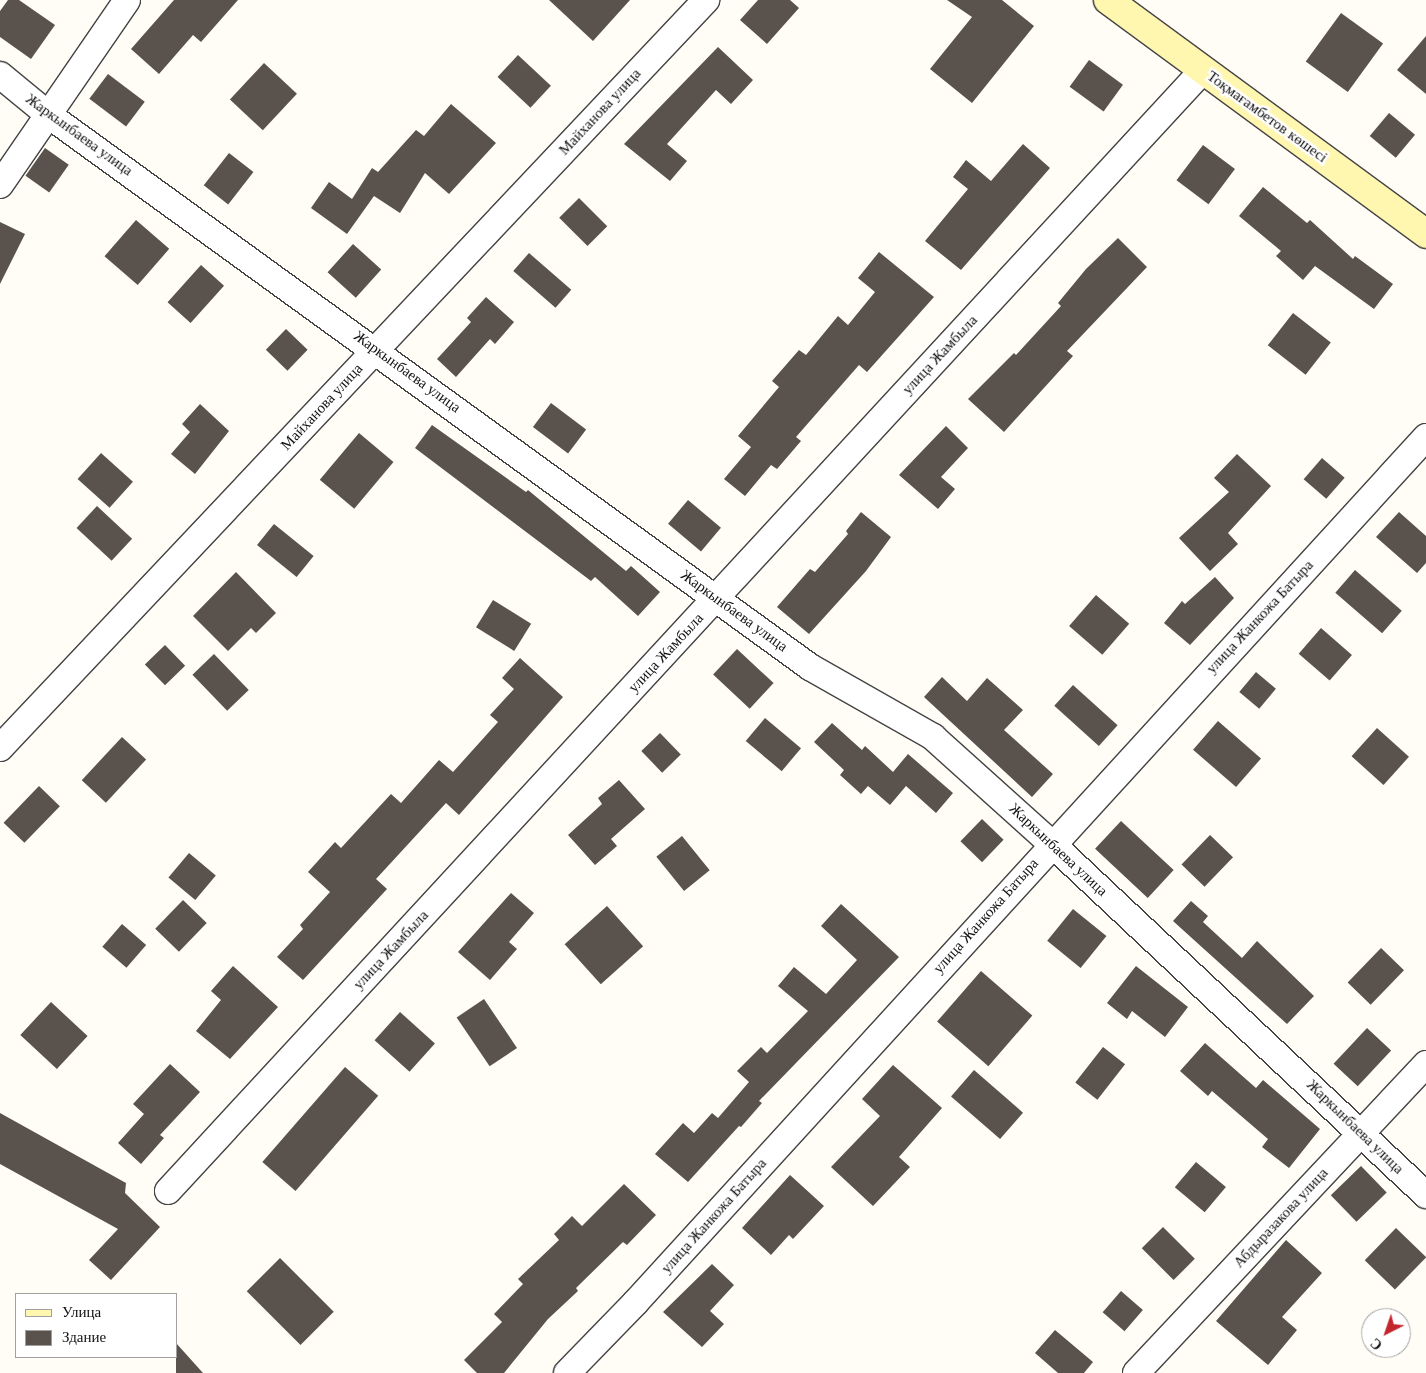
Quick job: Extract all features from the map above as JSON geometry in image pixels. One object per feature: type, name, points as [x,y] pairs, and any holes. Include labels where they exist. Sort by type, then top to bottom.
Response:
[{"type":"street","points":[[0,185],[50,116],[127,0]]},
{"type":"street","name":"Майханова улица","points":[[0,748],[706,0]]},
{"type":"street","name":"Тоқмағамбетов көшесі","points":[[1108,0],[1426,234]]},
{"type":"street","name":"улица Жамбыла","points":[[168,1191],[1203,70]]},
{"type":"street","name":"Жаркынбаева улица","points":[[0,76],[50,116],[376,350],[810,667],[933,737],[1052,844],[1362,1132],[1426,1195]]},
{"type":"street","name":"улица Жанкожа Батыра","points":[[567,1373],[635,1303],[1052,844],[1426,437]]},
{"type":"street","name":"Абдыразакова улица","points":[[1136,1373],[1426,1064]]},
{"type":"building","points":[[8,0],[19,0],[55,25],[31,59],[0,37],[0,11]]},
{"type":"building","points":[[174,0],[238,0],[201,42],[193,35],[159,74],[131,49]]},
{"type":"building","points":[[549,0],[630,0],[593,41]]},
{"type":"building","points":[[758,0],[790,0],[799,8],[767,44],[740,20]]},
{"type":"building","points":[[947,0],[1002,0],[1034,26],[972,103],[930,69],[972,17]]},
{"type":"building","points":[[1341,13],[1383,44],[1348,92],[1306,62]]},
{"type":"building","points":[[1426,36],[1426,94],[1397,70]]},
{"type":"building","points":[[718,47],[753,80],[731,104],[716,90],[667,144],[687,161],[670,181],[624,144]]},
{"type":"building","points":[[518,55],[551,86],[530,108],[498,77]]},
{"type":"building","points":[[1089,60],[1123,85],[1104,111],[1070,87]]},
{"type":"building","points":[[264,63],[297,94],[263,130],[230,100]]},
{"type":"building","points":[[108,74],[145,102],[126,126],[89,99]]},
{"type":"building","points":[[451,104],[496,143],[449,194],[425,173],[400,213],[374,196],[347,234],[311,208],[329,182],[352,199],[372,168],[378,172],[416,130],[424,136]]},
{"type":"building","points":[[1389,113],[1415,135],[1396,158],[1370,136]]},
{"type":"building","points":[[1023,144],[1050,168],[961,270],[925,241],[968,189],[953,177],[966,160],[991,181]]},
{"type":"building","points":[[1203,145],[1235,169],[1208,204],[1177,180]]},
{"type":"building","points":[[45,148],[69,165],[49,192],[25,176]]},
{"type":"building","points":[[229,153],[253,172],[228,204],[204,185]]},
{"type":"building","points":[[1263,187],[1307,223],[1310,220],[1353,259],[1355,256],[1393,284],[1374,309],[1315,266],[1303,280],[1276,256],[1281,251],[1239,216]]},
{"type":"building","points":[[579,198],[607,226],[587,246],[559,218]]},
{"type":"building","points":[[136,220],[169,249],[138,285],[105,256]]},
{"type":"building","points":[[0,222],[25,234],[0,284]]},
{"type":"building","points":[[1118,238],[1147,267],[1067,351],[1073,356],[1004,432],[968,399],[1014,353],[1016,355],[1061,306],[1058,303],[1086,269]]},
{"type":"building","points":[[353,244],[381,269],[356,298],[328,272]]},
{"type":"building","points":[[879,252],[934,297],[867,372],[859,365],[796,437],[801,441],[777,469],[771,465],[745,496],[724,479],[751,447],[738,436],[779,387],[772,381],[799,350],[806,355],[838,316],[848,325],[875,292],[858,278]]},
{"type":"building","points":[[529,253],[571,290],[556,308],[513,271]]},
{"type":"building","points":[[201,265],[224,286],[191,323],[168,302]]},
{"type":"building","points":[[486,297],[514,322],[495,344],[490,339],[456,377],[437,359],[471,322],[467,318]]},
{"type":"building","points":[[1293,313],[1331,343],[1306,375],[1268,345]]},
{"type":"building","points":[[286,329],[308,350],[287,371],[266,350]]},
{"type":"building","points":[[551,403],[586,429],[568,453],[533,427]]},
{"type":"building","points":[[200,404],[229,431],[195,474],[171,454],[190,432],[182,424]]},
{"type":"building","points":[[432,425],[526,492],[528,490],[626,571],[631,566],[660,592],[638,616],[595,577],[591,581],[415,448]]},
{"type":"building","points":[[946,426],[968,448],[941,477],[955,489],[938,509],[899,475]]},
{"type":"building","points":[[359,433],[393,462],[354,509],[320,480]]},
{"type":"building","points":[[101,453],[133,482],[110,508],[78,479]]},
{"type":"building","points":[[1237,454],[1271,486],[1228,533],[1238,544],[1210,571],[1179,538],[1229,492],[1214,478]]},
{"type":"building","points":[[1322,458],[1345,478],[1326,499],[1304,479]]},
{"type":"building","points":[[688,500],[721,528],[701,551],[668,524]]},
{"type":"building","points":[[97,506],[132,539],[112,561],[77,528]]},
{"type":"building","points":[[861,512],[891,537],[866,571],[809,634],[777,607],[810,569],[815,572],[848,534],[846,531]]},
{"type":"building","points":[[1399,512],[1426,536],[1426,563],[1417,573],[1376,537]]},
{"type":"building","points":[[274,524],[314,556],[297,577],[257,545]]},
{"type":"building","points":[[1355,570],[1402,611],[1382,633],[1335,593]]},
{"type":"building","points":[[236,572],[276,613],[256,633],[251,628],[228,651],[193,616]]},
{"type":"building","points":[[1215,577],[1234,598],[1190,645],[1164,623],[1182,601],[1185,604]]},
{"type":"building","points":[[1096,595],[1129,624],[1102,655],[1069,626]]},
{"type":"building","points":[[493,600],[531,624],[514,651],[476,627]]},
{"type":"building","points":[[1321,628],[1352,655],[1330,681],[1299,654]]},
{"type":"building","points":[[165,645],[185,666],[165,685],[145,664]]},
{"type":"building","points":[[737,649],[774,683],[750,709],[713,675]]},
{"type":"building","points":[[214,654],[249,690],[227,711],[192,675]]},
{"type":"building","points":[[520,658],[563,697],[459,815],[446,803],[376,879],[387,889],[303,980],[277,957],[303,929],[300,925],[330,892],[308,872],[335,842],[341,848],[391,794],[401,803],[439,760],[453,772],[498,722],[490,715],[514,689],[502,678]]},
{"type":"building","points":[[1256,672],[1276,689],[1259,709],[1239,692]]},
{"type":"building","points":[[942,677],[967,701],[987,678],[1023,710],[1004,730],[1053,774],[1032,797],[924,697]]},
{"type":"building","points":[[1073,685],[1118,725],[1099,746],[1054,706]]},
{"type":"building","points":[[765,718],[801,748],[782,771],[746,741]]},
{"type":"building","points":[[1218,721],[1261,758],[1236,787],[1193,750]]},
{"type":"building","points":[[832,723],[862,750],[865,746],[893,772],[908,754],[953,793],[936,813],[906,786],[890,805],[868,786],[861,794],[840,775],[844,770],[814,742]]},
{"type":"building","points":[[1377,728],[1409,757],[1384,785],[1352,756]]},
{"type":"building","points":[[660,733],[681,755],[662,773],[641,751]]},
{"type":"building","points":[[122,737],[146,760],[106,803],[82,780]]},
{"type":"building","points":[[619,780],[645,809],[611,839],[617,846],[595,865],[568,835],[602,804],[598,798]]},
{"type":"building","points":[[39,786],[60,806],[24,843],[4,823]]},
{"type":"building","points":[[982,819],[1004,840],[982,862],[960,841]]},
{"type":"building","points":[[1121,821],[1174,870],[1148,898],[1095,849]]},
{"type":"building","points":[[1210,835],[1233,857],[1205,887],[1182,864]]},
{"type":"building","points":[[682,836],[710,870],[684,891],[656,857]]},
{"type":"building","points":[[189,853],[216,875],[195,900],[168,878]]},
{"type":"building","points":[[511,893],[534,913],[509,942],[517,949],[490,980],[458,952]]},
{"type":"building","points":[[183,900],[207,923],[179,952],[155,929]]},
{"type":"building","points":[[1191,901],[1208,916],[1203,922],[1242,958],[1257,941],[1314,996],[1287,1024],[1173,921]]},
{"type":"building","points":[[841,904],[899,957],[759,1101],[762,1103],[688,1182],[655,1154],[683,1123],[694,1133],[712,1113],[718,1118],[749,1082],[737,1071],[761,1047],[767,1053],[808,1011],[778,986],[794,967],[826,994],[857,960],[821,926]]},
{"type":"building","points":[[607,906],[643,946],[601,984],[565,944]]},
{"type":"building","points":[[1073,909],[1106,936],[1081,968],[1047,941]]},
{"type":"building","points":[[122,924],[146,945],[126,968],[102,947]]},
{"type":"building","points":[[1381,948],[1404,970],[1371,1005],[1348,983]]},
{"type":"building","points":[[233,966],[278,1007],[230,1059],[196,1031],[221,1000],[211,991]]},
{"type":"building","points":[[1136,966],[1188,1007],[1165,1037],[1132,1011],[1127,1019],[1107,1003]]},
{"type":"building","points":[[981,971],[1032,1016],[988,1066],[937,1022]]},
{"type":"building","points":[[484,999],[517,1048],[490,1066],[457,1017]]},
{"type":"building","points":[[51,1002],[88,1036],[57,1069],[20,1035]]},
{"type":"building","points":[[400,1012],[435,1043],[410,1072],[375,1040]]},
{"type":"building","points":[[1367,1028],[1391,1051],[1358,1086],[1334,1064]]},
{"type":"building","points":[[1205,1043],[1256,1088],[1263,1080],[1320,1129],[1289,1168],[1262,1147],[1268,1139],[1212,1091],[1208,1096],[1180,1071]]},
{"type":"building","points":[[1103,1047],[1125,1064],[1097,1100],[1075,1082]]},
{"type":"building","points":[[170,1064],[200,1092],[160,1135],[164,1138],[141,1164],[118,1143],[144,1114],[133,1104]]},
{"type":"building","points":[[893,1065],[942,1108],[899,1157],[910,1167],[873,1206],[831,1167],[880,1116],[862,1099]]},
{"type":"building","points":[[345,1067],[378,1096],[296,1191],[262,1162]]},
{"type":"building","points":[[974,1070],[1023,1113],[1000,1139],[951,1096]]},
{"type":"building","points":[[0,1113],[126,1183],[125,1193],[160,1227],[111,1280],[89,1260],[118,1229],[0,1164]]},
{"type":"building","points":[[1196,1162],[1226,1187],[1205,1212],[1175,1187]]},
{"type":"building","points":[[1361,1166],[1387,1193],[1356,1222],[1331,1195]]},
{"type":"building","points":[[790,1175],[824,1206],[793,1239],[789,1235],[771,1255],[742,1228]]},
{"type":"building","points":[[624,1184],[656,1215],[627,1245],[623,1242],[576,1288],[578,1291],[548,1319],[504,1373],[477,1373],[464,1360],[502,1322],[494,1314],[523,1284],[518,1279],[559,1240],[554,1234],[572,1216],[582,1226]]},
{"type":"building","points":[[1163,1227],[1195,1259],[1174,1280],[1142,1248]]},
{"type":"building","points":[[1396,1228],[1426,1257],[1395,1290],[1365,1260]]},
{"type":"building","points":[[1286,1240],[1322,1273],[1282,1317],[1297,1330],[1268,1365],[1216,1321]]},
{"type":"building","points":[[280,1258],[334,1312],[301,1345],[247,1291]]},
{"type":"building","points":[[712,1264],[734,1285],[710,1311],[724,1324],[702,1347],[663,1312]]},
{"type":"building","points":[[1121,1291],[1143,1310],[1125,1331],[1103,1312]]},
{"type":"building","points":[[1055,1330],[1093,1362],[1084,1373],[1058,1373],[1035,1353]]},
{"type":"building","points":[[178,1345],[203,1373],[176,1373],[176,1358],[178,1358]]}]
